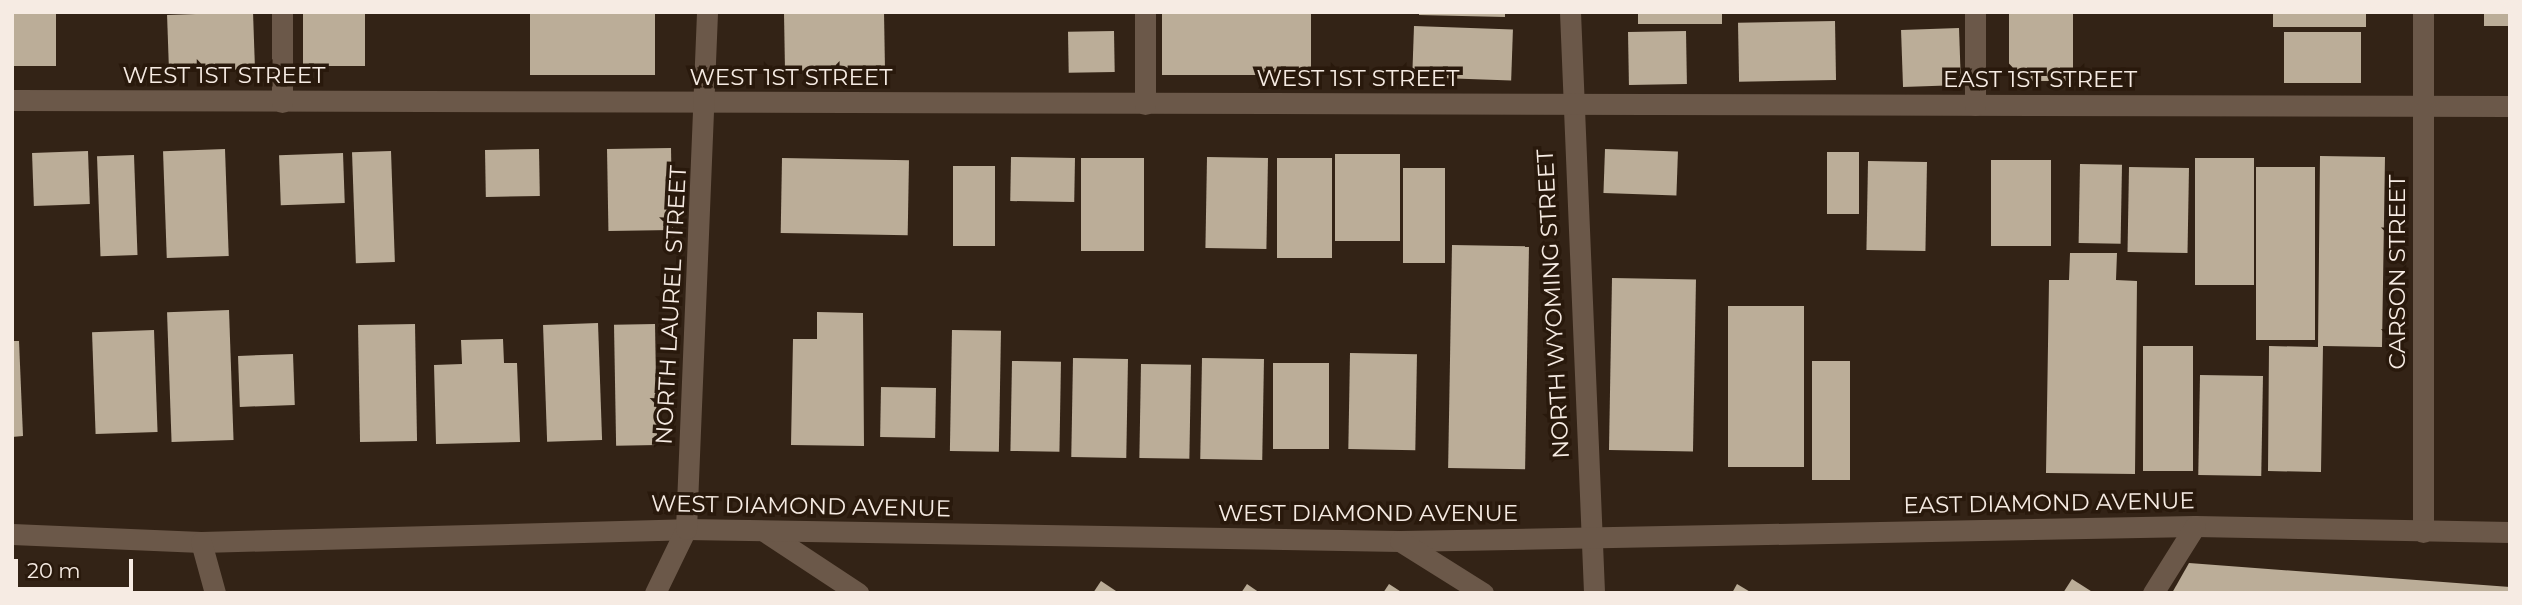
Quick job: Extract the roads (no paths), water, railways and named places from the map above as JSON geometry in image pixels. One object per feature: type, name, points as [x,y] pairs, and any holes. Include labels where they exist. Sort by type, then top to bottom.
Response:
[{"type":"street","points":[[282,12],[282,102]]},
{"type":"street","name":"NORTH LAUREL STREET","points":[[655,593],[686,528],[707,103],[707,12]]},
{"type":"street","points":[[1145,12],[1145,104]]},
{"type":"street","name":"NORTH WYOMING STREET","points":[[1570,12],[1570,104],[1589,539],[1594,593]]},
{"type":"street","points":[[1975,12],[1975,105]]},
{"type":"street","name":"CARSON STREET","points":[[2423,12],[2423,532]]},
{"type":"street","name":"WEST 1ST STREET","points":[[12,100],[1570,104]]},
{"type":"street","name":"EAST 1ST STREET","points":[[1570,104],[2510,106]]},
{"type":"street","points":[[2153,593],[2195,526]]},
{"type":"street","name":"EAST DIAMOND AVENUE","points":[[1589,539],[2195,526],[2510,532]]},
{"type":"street","name":"WEST DIAMOND AVENUE","points":[[12,534],[201,542],[686,528],[1400,541],[1589,539]]},
{"type":"street","points":[[764,531],[858,593]]},
{"type":"street","points":[[1400,541],[1483,593]]},
{"type":"street","points":[[201,542],[215,593]]}]
